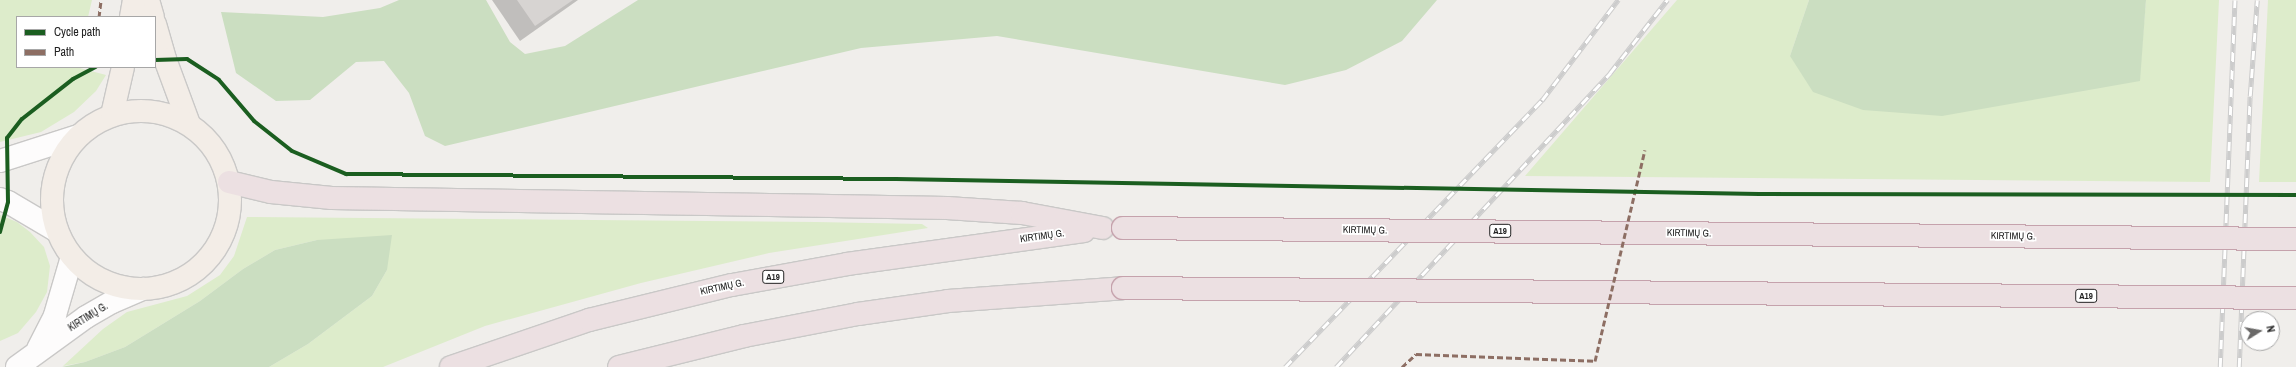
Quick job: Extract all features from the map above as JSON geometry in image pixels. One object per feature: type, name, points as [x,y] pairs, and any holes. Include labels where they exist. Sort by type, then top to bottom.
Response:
[{"type":"highway","points":[[229,182],[271,192],[332,198],[947,208],[1022,213],[1113,228]]},
{"type":"highway","name":"KIRTIMŲ G.","points":[[451,367],[589,320],[732,285],[847,264],[1113,228],[2296,239]]},
{"type":"highway","name":"A19","points":[[619,367],[744,336],[858,314],[948,301],[1123,288],[2296,298]]},
{"type":"main road","points":[[131,16],[134,0]]},
{"type":"main road","points":[[148,0],[153,16]]},
{"type":"main road","points":[[156,28],[165,59],[189,124]]},
{"type":"main road","points":[[112,115],[123,68]]},
{"type":"main road","points":[[132,110],[152,110],[172,115],[189,124],[208,140],[221,160],[229,182],[230,208],[224,233],[211,256],[192,274],[169,285],[144,290],[123,288],[104,282],[86,271],[72,257],[57,231],[51,206],[53,180],[63,156],[78,136],[93,123],[112,115],[132,110]]},
{"type":"street","points":[[0,161],[78,136]]},
{"type":"street","points":[[0,199],[8,202],[57,231]]},
{"type":"street","name":"KIRTIMŲ G.","points":[[36,352],[55,315],[72,257]]},
{"type":"street","name":"KIRTIMŲ G.","points":[[17,367],[86,317],[112,302],[144,290]]},
{"type":"green space","points":[[0,0],[92,0],[88,16],[16,16],[16,68],[80,68],[106,75],[96,91],[74,112],[41,132],[0,142]]},
{"type":"green space","points":[[399,0],[486,0],[510,42],[525,54],[565,46],[638,0],[1437,0],[1402,41],[1346,70],[1285,85],[997,36],[861,48],[445,146],[425,136],[409,93],[384,61],[356,62],[310,100],[276,101],[236,73],[221,12],[323,17],[380,8]]},
{"type":"green space","points":[[1677,0],[1809,0],[1790,56],[2139,81],[2146,0],[2219,0],[2210,182],[1525,176]]},
{"type":"green space","points":[[1809,0],[2146,0],[2140,81],[1942,116],[1863,110],[1813,92],[1790,56]]},
{"type":"green space","points":[[2268,0],[2296,0],[2296,182],[2259,182]]},
{"type":"green space","points":[[0,215],[17,222],[30,232],[44,247],[50,266],[47,292],[36,312],[18,333],[0,341]]},
{"type":"green space","points":[[247,217],[816,222],[922,224],[928,228],[769,253],[641,283],[485,326],[383,367],[269,367],[308,344],[372,296],[387,270],[317,240],[275,250],[243,269],[200,301],[125,347],[85,362],[63,366],[103,329],[127,312],[187,296],[220,275],[234,256]]},
{"type":"green space","points":[[392,235],[387,270],[372,296],[308,344],[269,367],[62,367],[85,362],[125,347],[200,301],[243,269],[275,250],[317,240]]},
{"type":"building","points":[[517,0],[573,0],[535,26]]},
{"type":"railway","points":[[1285,367],[1542,100],[1618,0]]},
{"type":"railway","points":[[1336,367],[1610,73],[1667,0]]},
{"type":"railway","points":[[2220,367],[2235,0]]},
{"type":"railway","points":[[2239,367],[2250,96],[2257,0]]},
{"type":"marked path","points":[[99,16],[101,0]]},
{"type":"marked path","points":[[1402,367],[1416,354],[1595,361],[1645,150]]},
{"type":"cycle path","points":[[156,60],[187,59],[219,80],[254,121],[292,151],[346,174],[896,179],[1759,194],[2296,195]]},
{"type":"cycle path","points":[[0,232],[8,202],[7,138],[22,119],[73,79],[94,68]]}]
